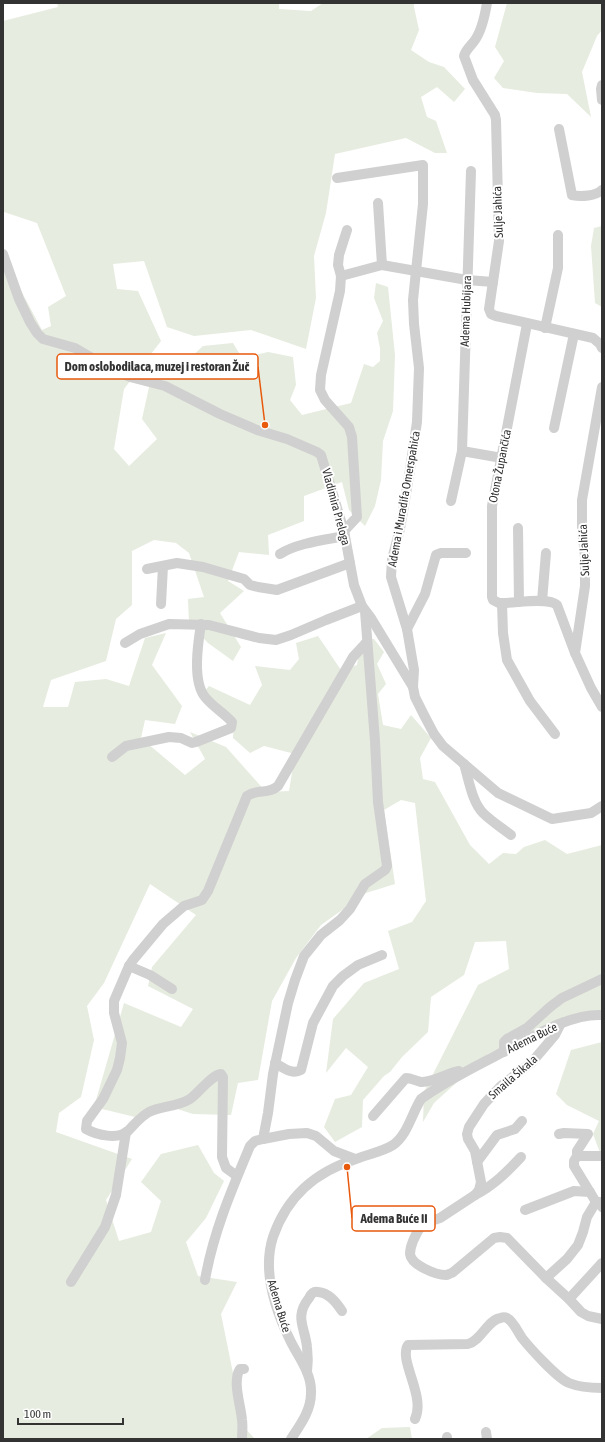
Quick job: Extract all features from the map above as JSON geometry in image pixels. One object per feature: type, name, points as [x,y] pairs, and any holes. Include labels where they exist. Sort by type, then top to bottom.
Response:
[{"type":"street","name":"Sulje Jahića","points":[[487,3],[478,35],[464,56],[473,80],[496,120],[500,241],[489,309],[491,314],[527,324],[594,338],[602,348]]},
{"type":"street","points":[[602,85],[602,99]]},
{"type":"street","points":[[559,128],[572,195],[577,196],[598,193],[602,190]]},
{"type":"street","name":"Adema i Muradifa Omerspahića","points":[[337,178],[423,165],[423,204],[413,300],[419,368],[416,422],[400,529],[392,559],[391,577],[407,629],[414,670],[413,687]]},
{"type":"street","name":"Adema Hubijara","points":[[451,501],[462,451],[471,171]]},
{"type":"street","points":[[378,203],[382,265]]},
{"type":"street","points":[[280,554],[286,550],[345,533],[357,517],[352,437],[349,427],[325,400],[320,390],[321,375],[340,291],[341,276],[338,265],[339,255],[347,230]]},
{"type":"street","points":[[544,328],[558,268],[558,235]]},
{"type":"street","name":"Vladimira Preloga","points":[[3,254],[19,299],[30,322],[43,339],[75,348],[110,369],[130,377],[165,386],[220,414],[257,430],[287,439],[317,452],[324,461],[345,533],[354,585],[364,608],[413,687],[415,697],[434,734],[443,746],[498,793],[552,819],[591,813],[602,806]]},
{"type":"street","points":[[341,276],[382,265],[467,280],[493,282]]},
{"type":"street","name":"Otona Župančića","points":[[502,603],[496,602],[492,597],[493,533],[491,514],[527,324]]},
{"type":"street","points":[[554,428],[574,334]]},
{"type":"street","name":"Sulje Jahića","points":[[575,653],[586,586],[582,500],[602,387]]},
{"type":"street","points":[[462,451],[502,458]]},
{"type":"street","points":[[518,528],[519,602]]},
{"type":"street","points":[[407,629],[425,594],[436,555],[441,553],[466,553]]},
{"type":"street","points":[[542,601],[546,553]]},
{"type":"street","points":[[147,569],[177,563],[204,567],[244,579],[250,585],[277,590],[350,563]]},
{"type":"street","points":[[161,604],[163,566]]},
{"type":"street","points":[[555,734],[530,701],[507,660],[503,633],[502,603],[542,601],[554,602],[557,605],[575,653],[591,688],[602,707]]},
{"type":"street","points":[[125,643],[140,634],[169,624],[209,624],[258,638],[276,640],[326,620],[364,608],[375,741],[378,802],[387,866],[365,884],[350,908],[340,920],[321,935],[304,956],[295,980],[275,1063],[263,1139]]},
{"type":"street","points":[[112,757],[126,746],[173,736],[196,742],[231,728],[232,722],[229,718],[208,701],[201,690],[198,664],[201,624]]},
{"type":"street","points":[[126,1132],[114,1136],[101,1135],[86,1129],[87,1121],[103,1099],[117,1070],[122,1043],[114,1013],[114,1001],[129,966],[163,924],[184,906],[202,900],[208,892],[247,796],[252,792],[273,790],[278,786],[353,657],[367,642]]},
{"type":"street","points":[[464,764],[476,803],[482,812],[511,835]]},
{"type":"street","points":[[591,813],[602,812]]},
{"type":"street","points":[[275,1063],[290,1071],[295,1072],[302,1070],[313,1023],[333,986],[343,976],[358,965],[382,955]]},
{"type":"street","points":[[129,966],[150,975],[172,989]]},
{"type":"street","points":[[504,1052],[504,1042],[527,1028],[550,1006],[562,998],[602,979]]},
{"type":"street","name":"Adema Buće","points":[[291,1439],[306,1417],[310,1405],[311,1382],[290,1340],[275,1300],[270,1278],[269,1258],[272,1239],[278,1223],[287,1208],[308,1184],[327,1171],[393,1145],[409,1126],[421,1099],[465,1071],[560,1025],[592,1015],[602,1015]]},
{"type":"street","name":"Smaila Šikala","points":[[475,1195],[479,1190],[481,1182],[475,1151],[468,1139],[467,1134],[469,1127],[484,1104],[501,1086],[532,1062],[555,1035],[560,1025]]},
{"type":"street","name":"Adema Buće","points":[[373,1116],[406,1078],[422,1082],[432,1080],[452,1072],[465,1071]]},
{"type":"street","points":[[71,1282],[105,1227],[116,1195],[126,1132],[136,1120],[149,1112],[189,1100],[217,1075],[221,1074],[223,1077],[222,1157],[226,1168],[237,1176]]},
{"type":"street","points":[[477,1162],[497,1135],[515,1129],[522,1121]]},
{"type":"street","points":[[546,1278],[567,1259],[578,1245],[587,1217],[599,1204],[574,1166],[577,1151],[588,1134],[564,1132],[559,1134]]},
{"type":"street","points":[[205,1280],[212,1246],[237,1176],[250,1146],[255,1141],[289,1134],[307,1133],[316,1136],[334,1151],[355,1159]]},
{"type":"street","points":[[577,1156],[602,1156]]},
{"type":"street","points":[[521,1157],[501,1177],[486,1189],[440,1218],[422,1224],[413,1241],[410,1254],[413,1261],[425,1269],[445,1275],[452,1273],[494,1238],[507,1238],[546,1278],[569,1298],[580,1312],[588,1316],[602,1319]]},
{"type":"street","points":[[526,1210],[574,1191],[590,1192]]},
{"type":"street","points":[[569,1298],[602,1263]]},
{"type":"street","points":[[307,1372],[307,1346],[301,1322],[301,1315],[306,1301],[312,1293],[317,1292],[331,1298],[342,1311]]},
{"type":"street","points":[[415,1419],[419,1406],[408,1368],[406,1348],[408,1346],[473,1343],[494,1321],[502,1317],[506,1318],[510,1322],[546,1364],[564,1380],[586,1388],[602,1388]]},
{"type":"street","points":[[242,1439],[242,1419],[237,1377],[240,1369],[244,1369]]},
{"type":"shaded area","points":[[57,3],[279,3],[279,9],[311,11],[323,3],[414,3],[419,30],[411,50],[429,62],[444,67],[465,89],[454,102],[437,87],[421,97],[427,117],[436,121],[447,153],[435,153],[406,138],[335,154],[326,213],[314,256],[316,298],[306,349],[251,330],[194,336],[167,327],[144,261],[113,264],[117,289],[138,291],[161,341],[124,389],[114,449],[129,466],[157,439],[142,419],[153,369],[163,354],[188,360],[203,346],[233,343],[242,358],[268,352],[293,357],[296,385],[290,400],[302,415],[351,403],[364,364],[373,367],[380,361],[380,348],[377,333],[383,321],[374,298],[376,283],[388,287],[395,355],[393,411],[383,441],[381,480],[375,506],[365,526],[349,510],[342,482],[304,496],[304,521],[268,535],[269,555],[239,552],[228,581],[244,591],[220,613],[241,647],[233,661],[208,643],[189,623],[188,599],[204,597],[189,553],[176,543],[154,540],[132,551],[132,605],[116,619],[106,661],[51,680],[43,707],[68,707],[75,682],[106,679],[129,686],[145,638],[166,633],[152,665],[182,706],[175,724],[145,720],[141,738],[185,775],[205,759],[190,732],[226,747],[266,792],[289,791],[295,754],[264,746],[250,753],[233,738],[234,719],[204,692],[209,686],[250,705],[262,685],[255,666],[290,670],[299,659],[296,643],[318,636],[341,670],[357,665],[361,640],[374,639],[384,652],[377,664],[386,684],[378,694],[383,725],[401,729],[411,715],[431,738],[420,758],[423,779],[435,782],[470,845],[489,864],[503,853],[516,854],[524,847],[545,840],[567,854],[602,845],[602,1013],[564,1019],[488,1054],[434,1103],[423,1122],[424,1092],[478,985],[509,969],[506,941],[475,942],[464,975],[431,997],[428,1032],[402,1057],[363,1100],[362,1127],[335,1142],[324,1127],[335,1099],[351,1095],[368,1067],[346,1048],[326,1073],[333,1019],[364,983],[399,969],[388,931],[412,922],[426,901],[415,803],[401,800],[384,810],[395,884],[366,893],[321,925],[296,958],[272,1001],[258,1080],[238,1083],[231,1115],[193,1114],[165,1105],[135,1117],[94,1107],[124,1003],[181,1027],[193,1009],[148,986],[152,967],[196,915],[150,884],[104,983],[87,1006],[94,1040],[81,1097],[59,1113],[56,1132],[132,1159],[106,1200],[119,1241],[151,1232],[161,1201],[141,1182],[161,1154],[198,1145],[214,1173],[224,1181],[206,1218],[186,1242],[198,1276],[237,1282],[221,1314],[244,1427],[255,1439],[3,1439],[3,257],[42,330],[51,326],[48,307],[66,296],[37,223],[4,212],[3,210],[3,21],[58,7]]},
{"type":"shaded area","points":[[507,3],[602,3],[602,30],[597,36],[582,72],[591,117],[567,94],[537,93],[503,88],[494,78],[504,61],[495,47]]},
{"type":"shaded area","points":[[602,226],[602,307],[595,303],[591,246],[594,228]]},
{"type":"shaded area","points":[[602,1042],[602,1158],[593,1134],[599,1121],[567,1105],[556,1094],[571,1050]]},
{"type":"shaded area","points":[[410,1427],[412,1439],[366,1439],[382,1428]]},
{"type":"place","name":"Dom oslobodilaca, muzej i restoran Žuč","points":[[265,425]]},
{"type":"place","name":"Adema Buće II","points":[[347,1167]]}]
